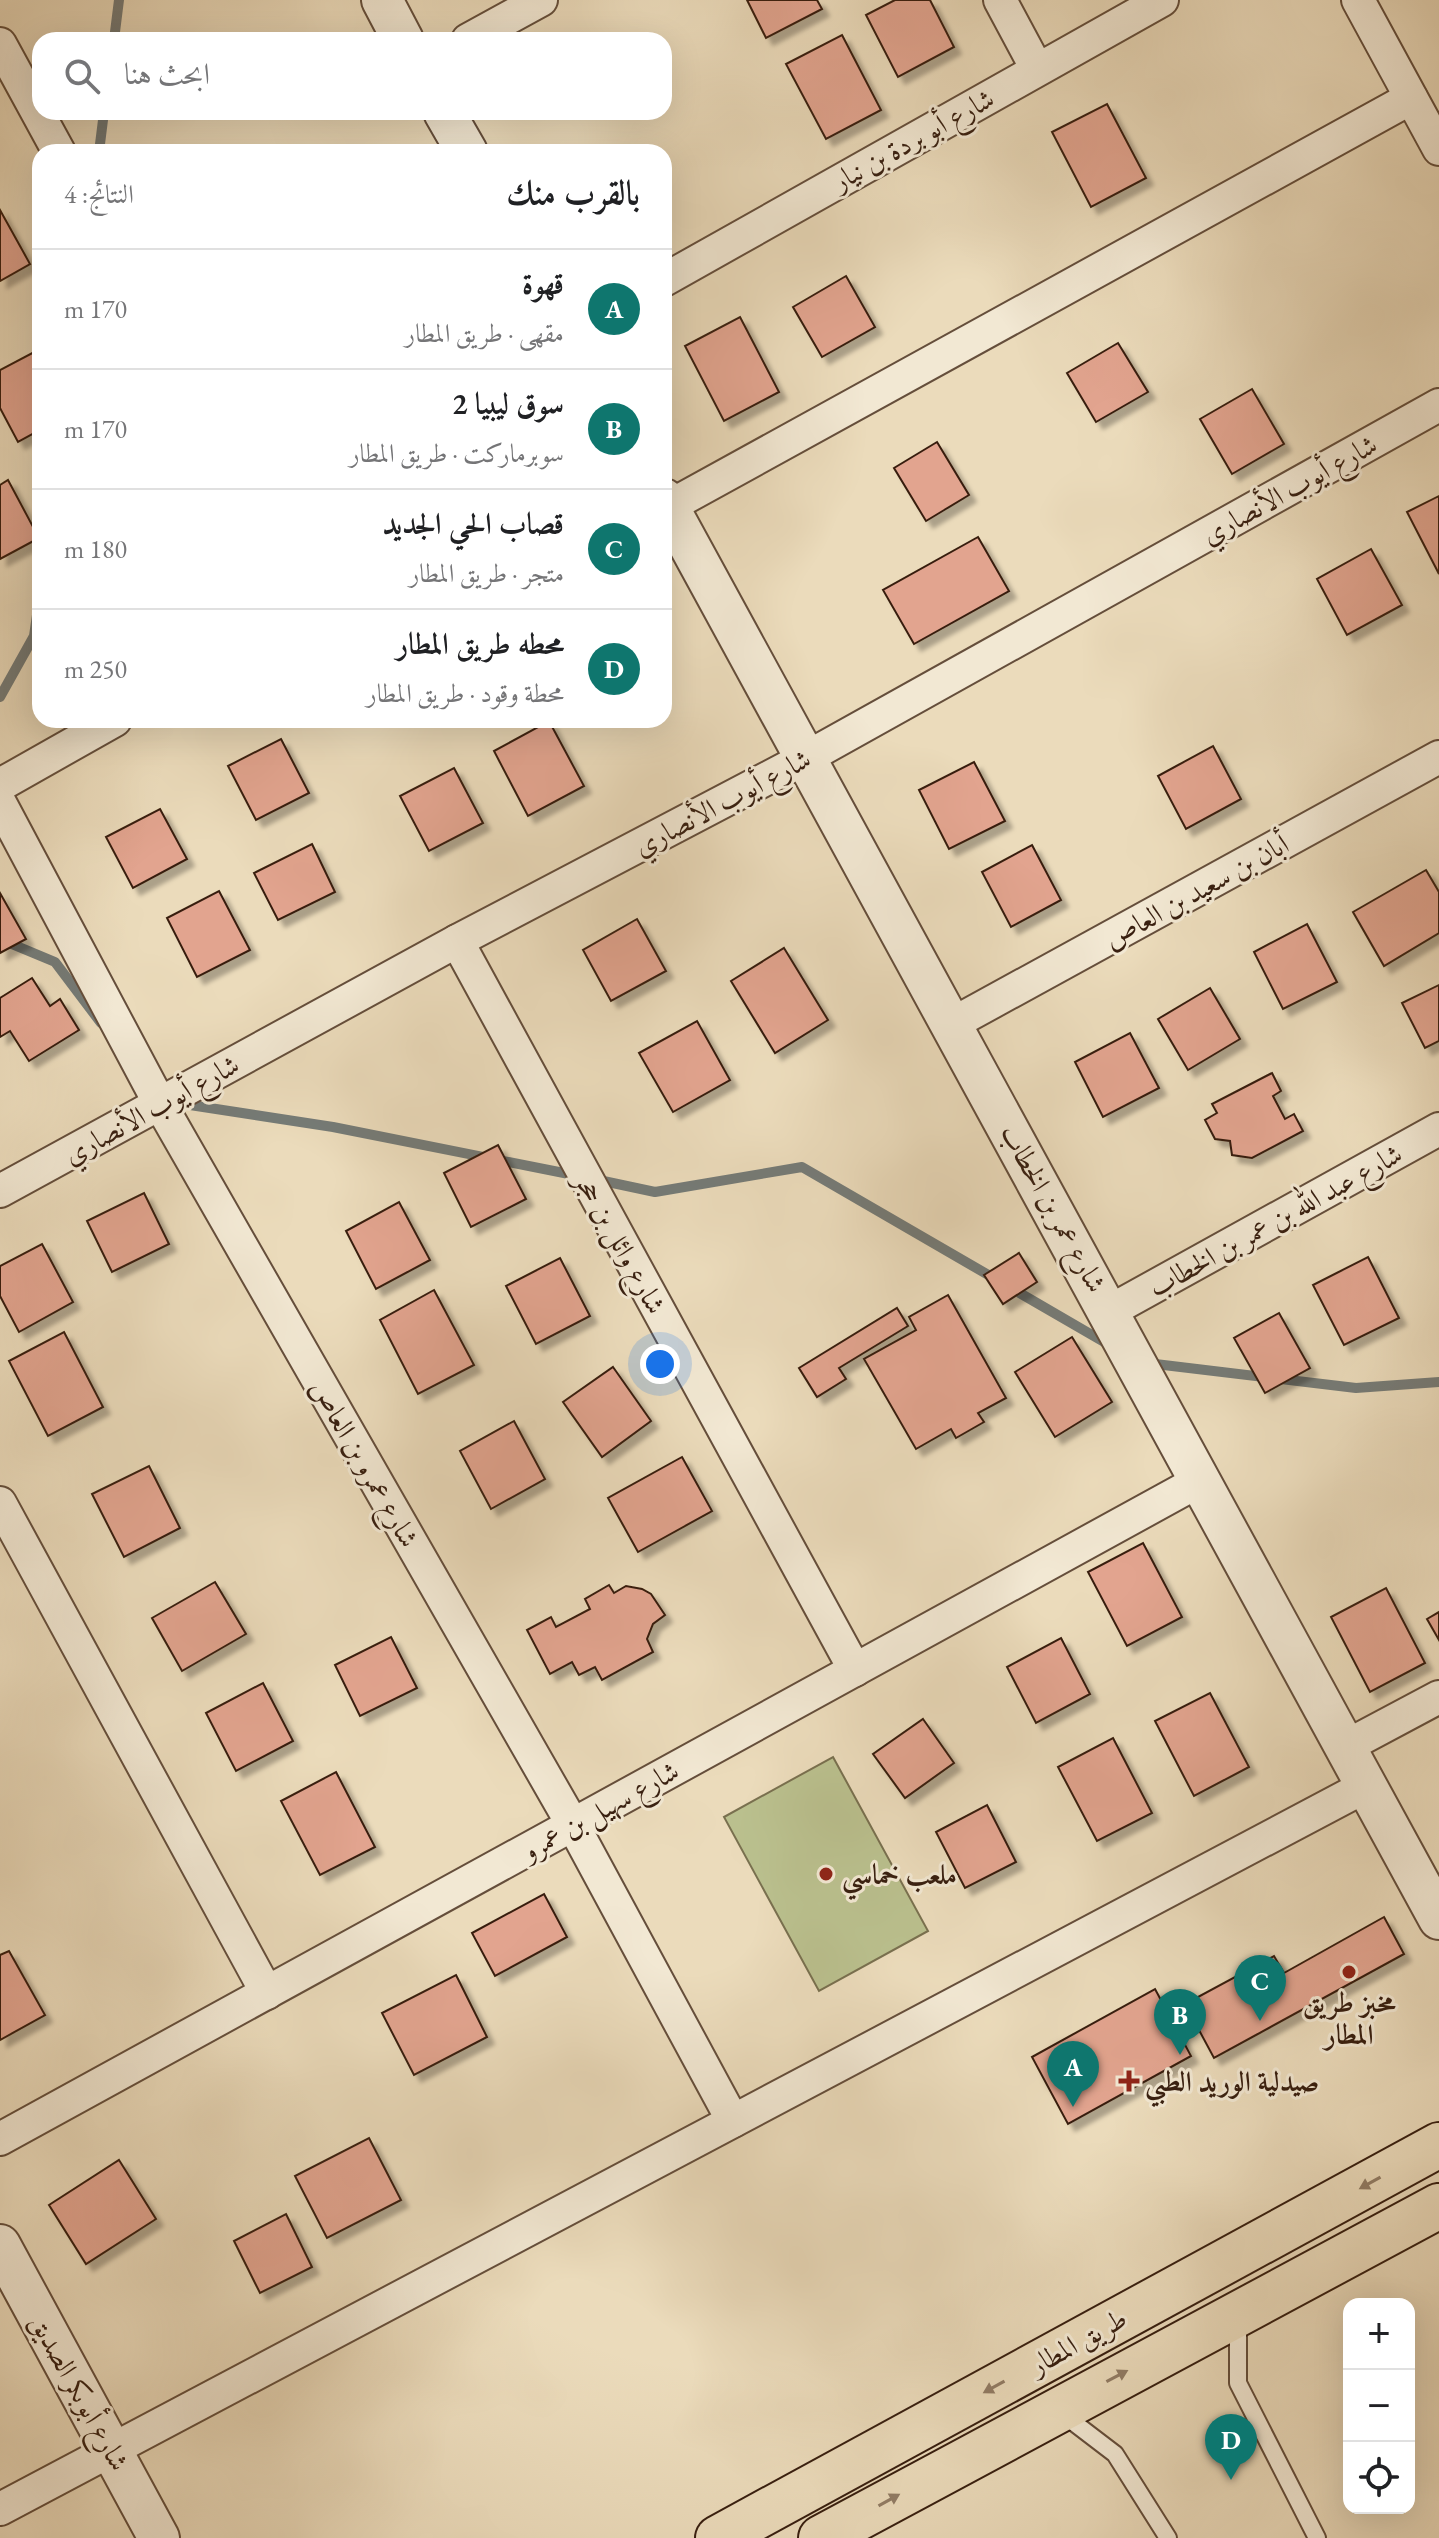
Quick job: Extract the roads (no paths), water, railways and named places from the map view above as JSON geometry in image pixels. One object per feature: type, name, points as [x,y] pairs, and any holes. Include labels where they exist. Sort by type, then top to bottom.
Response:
[{"type":"highway","name":"طريق المطار","points":[[718,2538],[1439,2145]]},
{"type":"highway","name":"طريق المطار","points":[[841,2533],[1056,2409],[1439,2206]]},
{"type":"street","points":[[382,0],[399,32]]},
{"type":"street","points":[[483,32],[541,0]]},
{"type":"street","points":[[1000,0],[1037,69]]},
{"type":"street","name":"شارع أبو بردة بن نيار","points":[[672,275],[1162,0]]},
{"type":"street","points":[[1358,0],[1439,149]]},
{"type":"street","points":[[0,44],[32,103]]},
{"type":"street","points":[[672,500],[1411,98]]},
{"type":"street","points":[[42,120],[55,144]]},
{"type":"street","points":[[449,120],[462,144]]},
{"type":"street","name":"شارع أيوب الأنصاري","points":[[0,1191],[457,941],[804,759],[1439,405]]},
{"type":"street","name":"شارع عمر بن الخطاب","points":[[672,514],[1110,1311],[1199,1481],[1439,1919]]},
{"type":"street","points":[[0,785],[101,728]]},
{"type":"street","name":"أبان بن سعيد بن العاص","points":[[952,1024],[1439,757]]},
{"type":"street","name":"شارع عمرو بن العاص","points":[[0,803],[160,1104],[573,1825],[733,2121]]},
{"type":"street","name":"شارع وائل بن حجر","points":[[457,941],[855,1670]]},
{"type":"street","name":"شارع عبد الله بن عمر بن الخطاب","points":[[1110,1311],[1439,1129]]},
{"type":"street","name":"شارع سهيل بن عمرو","points":[[0,2139],[1199,1481]]},
{"type":"street","points":[[0,1503],[267,1993]]},
{"type":"street","points":[[1345,1747],[1439,1697]]},
{"type":"street","points":[[0,2509],[1366,1786]]},
{"type":"street","name":"شارع أبوبكر الصديق","points":[[0,2245],[159,2538]]},
{"type":"lane","points":[[1238,2310],[1238,2383],[1317,2538]]},
{"type":"lane","points":[[1056,2409],[1115,2454],[1168,2538]]},
{"type":"waterway","points":[[115,32],[119,0]]},
{"type":"waterway","points":[[100,144],[103,120]]},
{"type":"waterway","points":[[0,697],[32,640]]},
{"type":"waterway","points":[[0,939],[55,962],[101,1023]]},
{"type":"waterway","points":[[177,1103],[333,1127],[579,1176]]},
{"type":"waterway","points":[[594,1179],[655,1192],[802,1167],[997,1280]]},
{"type":"waterway","points":[[1011,1288],[1111,1346]]},
{"type":"waterway","points":[[1147,1363],[1356,1388],[1439,1382]]},
{"type":"place","name":"ملعب خماسي","points":[[826,1874]]},
{"type":"place","name":"مخبز طريق المطار","points":[[1349,1972]]},
{"type":"place","name":"قصاب الحي الجديد","points":[[1260,2021]]},
{"type":"place","name":"سوق ليبيا 2","points":[[1180,2055]]},
{"type":"place","name":"صيدلية الوريد الطبي","points":[[1129,2081]]},
{"type":"place","name":"قهوة","points":[[1073,2107]]},
{"type":"place","name":"محطه طريق المطار","points":[[1231,2480]]}]
